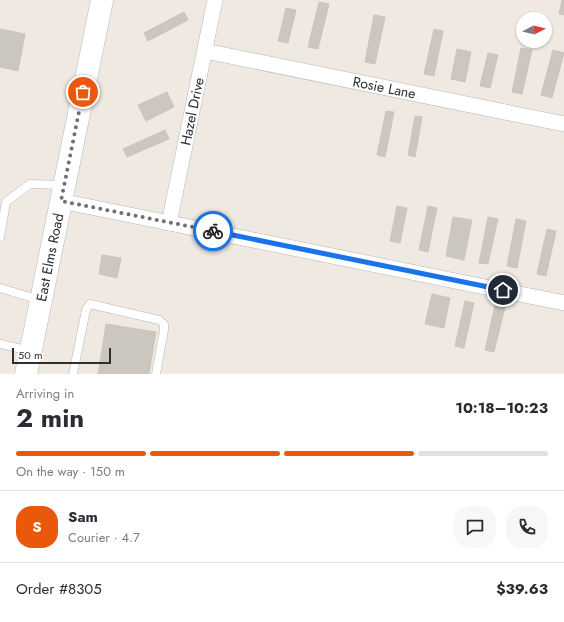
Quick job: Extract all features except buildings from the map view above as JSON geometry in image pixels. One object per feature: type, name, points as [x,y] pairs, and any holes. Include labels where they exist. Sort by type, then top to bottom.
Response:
[{"type":"main road","name":"East Elms Road","points":[[26,374],[102,0]]},
{"type":"street","name":"Hazel Drive","points":[[169,223],[215,0]]},
{"type":"street","name":"Rosie Lane","points":[[205,51],[564,124]]},
{"type":"street","points":[[63,193],[169,223],[564,302]]},
{"type":"lane","points":[[0,238],[6,202],[30,184],[63,193]]},
{"type":"lane","points":[[0,288],[41,300]]},
{"type":"lane","points":[[73,374],[86,310],[90,304],[159,320],[164,324],[156,374]]},
{"type":"lane","points":[[0,344],[31,351]]},
{"type":"way so far","points":[[83,92],[61,201],[213,231]]},
{"type":"route","points":[[213,231],[503,290]]}]
